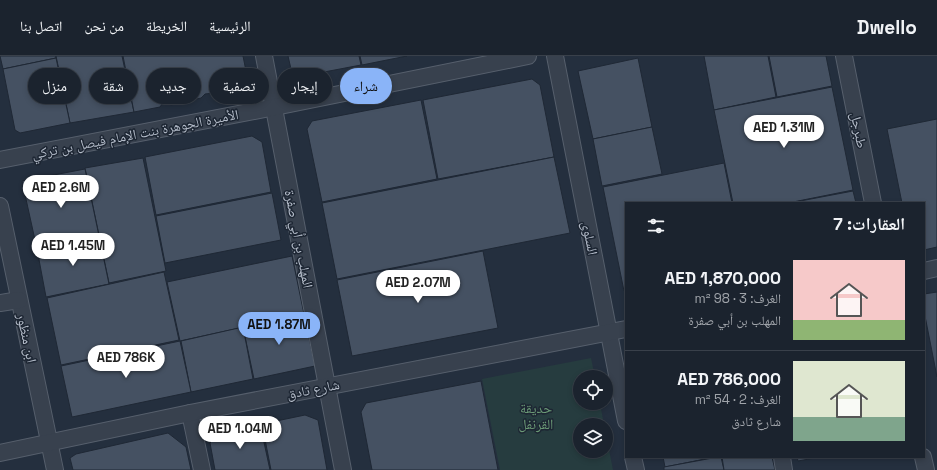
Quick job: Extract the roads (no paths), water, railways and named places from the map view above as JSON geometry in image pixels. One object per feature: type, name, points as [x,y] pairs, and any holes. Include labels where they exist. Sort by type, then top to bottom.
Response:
[{"type":"street","name":"المهلب بن أبي صفرة","points":[[264,56],[343,470]]},
{"type":"street","name":"الأميرة الجوهرة بنت الإمام فيصل بن تركي","points":[[0,160],[528,56]]},
{"type":"street","name":"السلوى","points":[[554,56],[625,416]]},
{"type":"street","name":"طبرجل","points":[[844,56],[873,202]]},
{"type":"street","name":"ابن منظور","points":[[0,206],[55,470]]},
{"type":"street","points":[[925,270],[937,268]]},
{"type":"street","points":[[0,303],[19,300]]},
{"type":"street","name":"شارع ثادق","points":[[0,453],[190,413],[625,329]]},
{"type":"street","points":[[190,413],[202,470]]},
{"type":"street","points":[[633,458],[636,470]]},
{"type":"street","points":[[782,458],[784,470]]},
{"type":"street","points":[[923,458],[926,470]]},
{"type":"park label","name":"حديقة القرنفل","points":[[536,416]]}]
